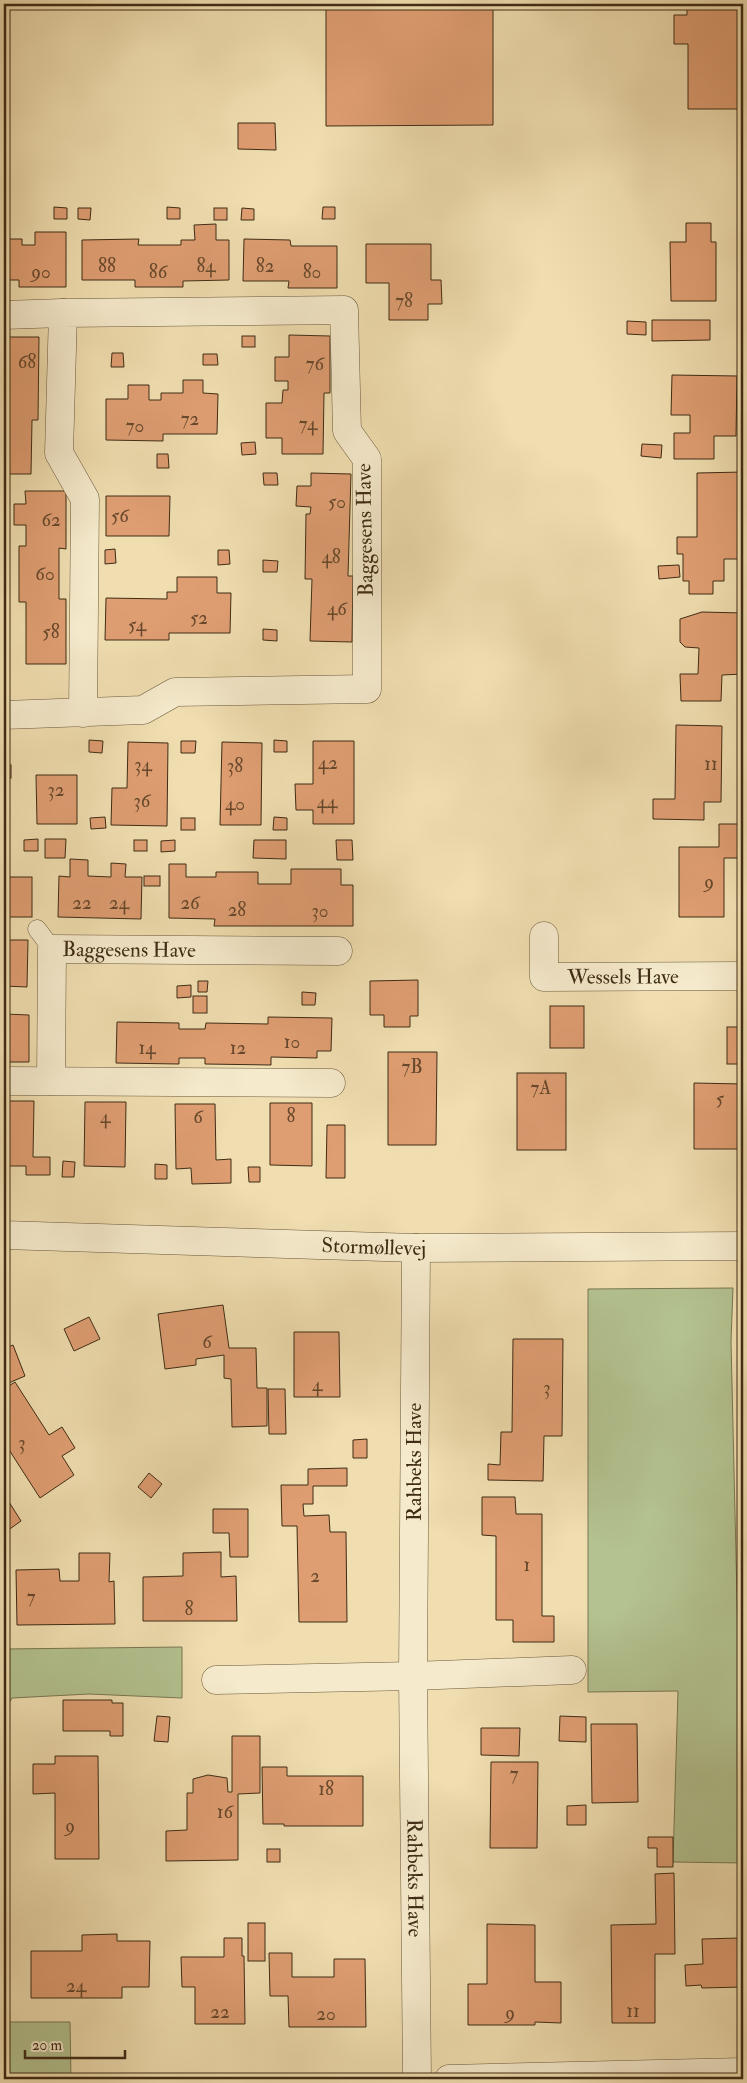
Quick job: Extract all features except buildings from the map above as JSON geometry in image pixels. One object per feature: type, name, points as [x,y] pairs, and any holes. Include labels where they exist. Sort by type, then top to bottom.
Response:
[{"type":"street","name":"Baggesens Have","points":[[4,315],[344,310],[348,431],[367,459],[367,689],[175,692],[143,710],[4,715]]},
{"type":"street","points":[[62,313],[59,453],[85,499],[83,712]]},
{"type":"street","name":"Wessels Have","points":[[544,936],[544,976],[743,976]]},
{"type":"street","name":"Baggesens Have","points":[[51,1081],[44,939],[338,951]]},
{"type":"street","points":[[4,1081],[331,1083]]},
{"type":"street","name":"Stormøllevej","points":[[4,1235],[416,1248],[743,1246]]},
{"type":"street","name":"Rahbeks Have","points":[[416,1248],[413,1676],[417,2079]]},
{"type":"street","points":[[216,1680],[413,1676],[572,1670]]},
{"type":"street","points":[[450,2079],[743,2072]]},
{"type":"green space","points":[[733,1288],[731,1341],[738,1641],[743,1642],[743,1863],[673,1862],[678,1691],[588,1692],[588,1289]]},
{"type":"green space","points":[[182,1647],[182,1698],[89,1694],[12,1698],[4,1712],[4,1649]]},
{"type":"green space","points":[[4,2022],[70,2022],[71,2079],[4,2079]]}]
